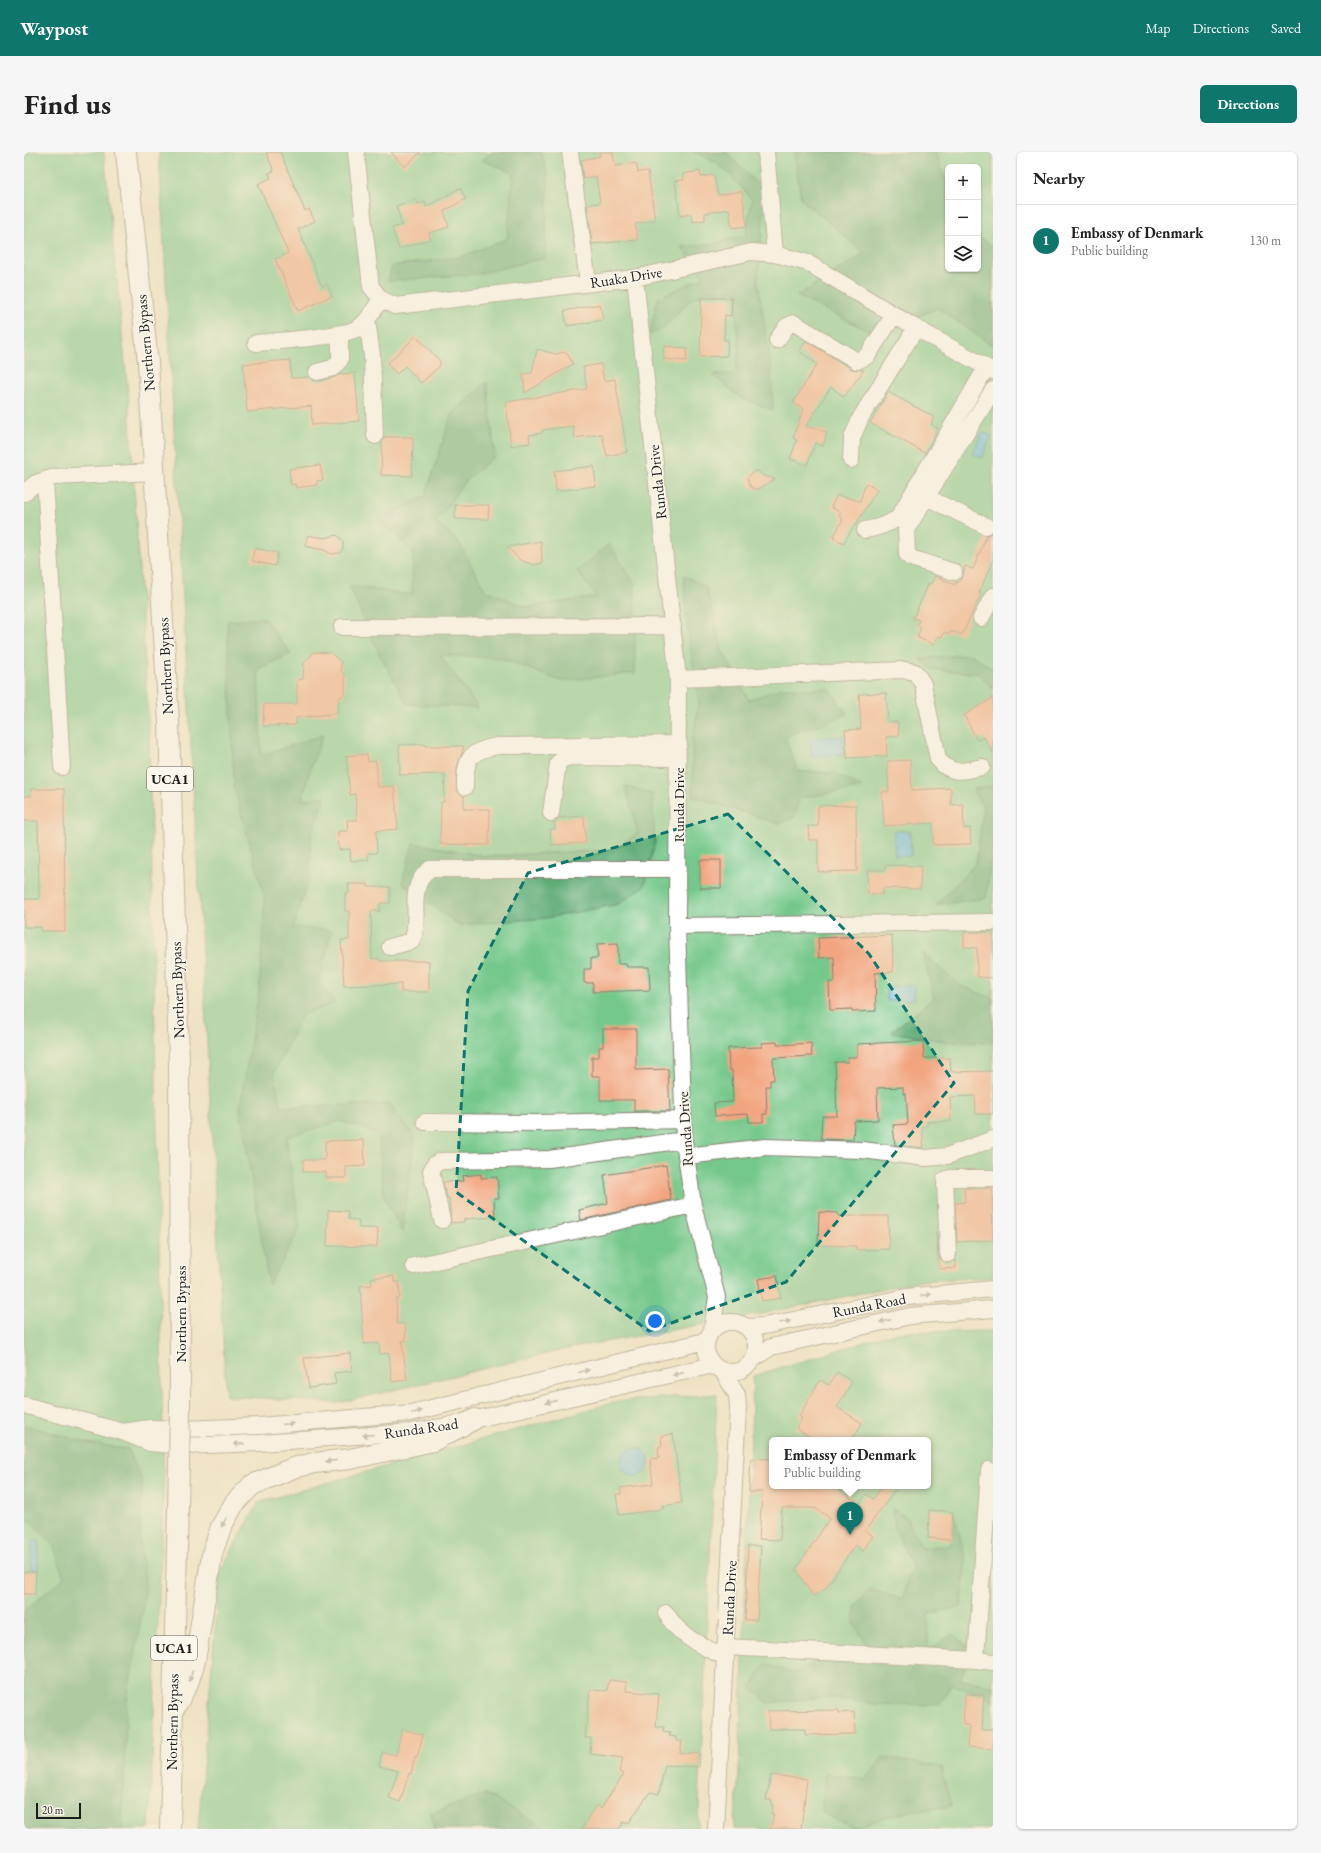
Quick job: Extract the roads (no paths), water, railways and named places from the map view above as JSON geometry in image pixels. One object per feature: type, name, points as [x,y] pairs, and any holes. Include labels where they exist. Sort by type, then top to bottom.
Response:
[{"type":"main road","name":"Northern Bypass","points":[[126,152],[148,363],[169,723],[178,1053],[180,1408],[170,1829]]},
{"type":"main road","points":[[173,1711],[188,1683],[195,1661],[212,1554],[221,1527],[234,1504],[252,1485],[293,1468],[314,1463],[350,1459],[433,1441],[475,1419]]},
{"type":"street","points":[[256,343],[340,333],[358,328],[366,320],[381,299],[371,287],[356,152]]},
{"type":"street","points":[[570,152],[588,282]]},
{"type":"street","points":[[766,152],[775,254]]},
{"type":"street","name":"Ruaka Drive","points":[[381,299],[395,306],[588,282],[635,278],[751,252],[775,254],[808,263],[916,328],[989,369]]},
{"type":"street","name":"Runda Drive","points":[[635,278],[678,679],[677,926],[685,1148],[693,1205],[716,1297],[710,1334],[706,1348],[708,1356],[737,1395],[726,1652],[716,1829]]},
{"type":"street","points":[[777,340],[787,326],[794,324],[856,361],[867,356],[894,315]]},
{"type":"street","points":[[366,320],[372,355],[375,436]]},
{"type":"street","points":[[851,460],[852,438],[861,417],[916,328]]},
{"type":"street","points":[[317,372],[333,368],[340,360],[340,333]]},
{"type":"street","points":[[865,530],[890,524],[898,518],[989,369]]},
{"type":"street","points":[[954,572],[911,558],[906,554],[906,530],[993,390]]},
{"type":"street","points":[[24,493],[36,483],[54,477],[154,472]]},
{"type":"street","points":[[45,480],[62,767]]},
{"type":"street","points":[[926,497],[986,526]]},
{"type":"street","points":[[981,618],[993,596]]},
{"type":"street","points":[[342,627],[673,626]]},
{"type":"street","points":[[678,679],[905,670],[915,672],[923,684],[938,759],[944,766],[951,770],[961,771],[982,767]]},
{"type":"street","points":[[465,787],[465,767],[468,760],[475,753],[485,748],[496,746],[678,751]]},
{"type":"street","points":[[551,813],[558,763],[563,759],[570,757],[678,751]]},
{"type":"street","points":[[390,947],[412,941],[416,931],[415,894],[421,876],[430,869],[678,869]]},
{"type":"street","points":[[677,926],[993,922]]},
{"type":"street","points":[[425,1122],[536,1123],[683,1120]]},
{"type":"street","points":[[442,1220],[431,1171],[435,1164],[441,1162],[549,1159],[685,1148],[766,1147],[862,1150],[926,1158],[947,1156],[993,1138]]},
{"type":"street","points":[[948,1254],[945,1180],[950,1178],[993,1178]]},
{"type":"street","points":[[414,1266],[693,1205]]},
{"type":"street","name":"Runda Road","points":[[741,1324],[764,1326],[907,1297],[993,1289]]},
{"type":"street","points":[[716,1297],[741,1324],[752,1332],[756,1345],[747,1364],[737,1395]]},
{"type":"street","name":"Runda Road","points":[[747,1364],[771,1347],[910,1316],[993,1309]]},
{"type":"street","points":[[710,1334],[719,1324],[726,1322],[741,1324]]},
{"type":"street","name":"Runda Road","points":[[123,1432],[150,1428],[183,1429],[260,1426],[411,1413],[701,1342],[710,1334]]},
{"type":"street","points":[[719,1369],[729,1372],[747,1364]]},
{"type":"street","name":"Runda Road","points":[[24,1405],[123,1432],[150,1443],[182,1446],[260,1443],[411,1432],[709,1366],[719,1369]]},
{"type":"street","points":[[976,1660],[989,1470]]},
{"type":"street","points":[[666,1613],[676,1628],[685,1636],[726,1652],[976,1660],[993,1662]]},
{"type":"water","points":[[982,432],[991,436],[982,458],[973,454]]},
{"type":"water","points":[[843,736],[844,754],[812,756],[810,739]]},
{"type":"water","points":[[894,831],[910,831],[911,856],[895,856]]},
{"type":"water","points":[[914,985],[915,999],[887,1001],[886,987]]},
{"type":"water","points":[[635,1448],[645,1452],[649,1462],[645,1472],[635,1476],[625,1472],[621,1462],[625,1452]]},
{"type":"water","points":[[32,1540],[39,1540],[38,1570],[31,1570]]},
{"type":"place","name":"Embassy of Denmark","points":[[850,1535]]}]
